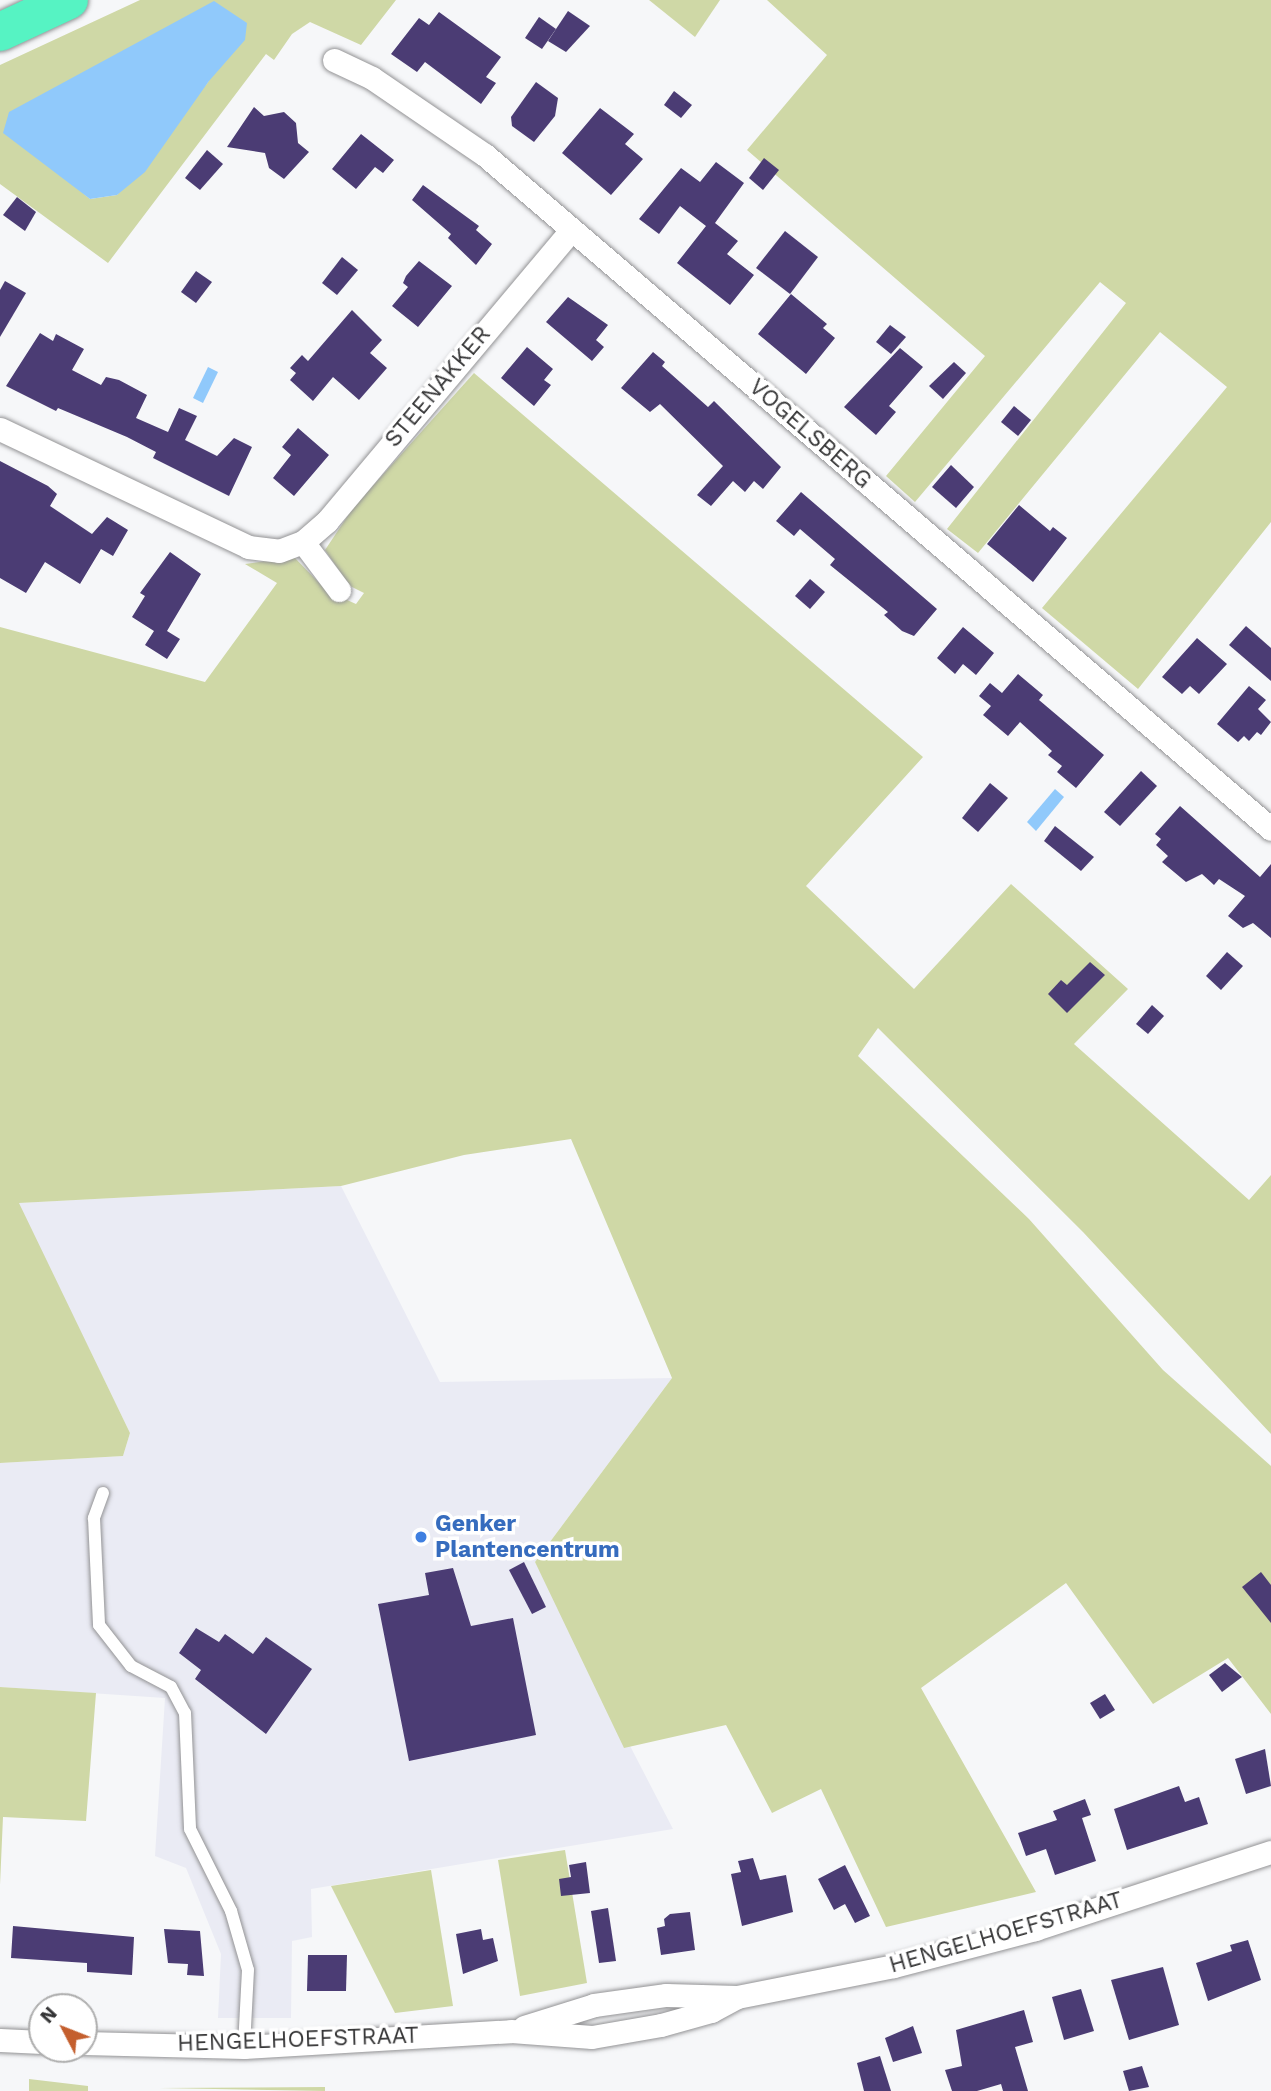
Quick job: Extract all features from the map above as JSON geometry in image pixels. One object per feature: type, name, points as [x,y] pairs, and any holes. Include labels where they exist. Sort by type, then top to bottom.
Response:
[{"type":"highway","points":[[0,32],[69,0]]},
{"type":"street","name":"VOGELSBERG","points":[[334,60],[434,118],[485,155],[1271,829]]},
{"type":"street","name":"STEENAKKER","points":[[0,429],[248,547],[279,551],[303,542],[327,521],[571,230]]},
{"type":"street","points":[[303,542],[339,590]]},
{"type":"street","name":"HENGELHOEFSTRAAT","points":[[98,2043],[244,2047],[511,2031],[594,2005],[666,1995],[737,1997],[894,1966],[1035,1929],[1271,1852]]},
{"type":"street","points":[[0,2040],[28,2041]]},
{"type":"lane","points":[[103,1493],[94,1518],[99,1625],[131,1666],[171,1687],[185,1713],[190,1829],[232,1910],[248,1970],[244,2047]]},
{"type":"shaded area","points":[[341,1186],[440,1382],[672,1378],[535,1562],[673,1829],[311,1889],[312,1937],[292,1941],[291,2018],[218,2018],[221,1954],[186,1868],[155,1856],[165,1698],[0,1687],[0,1463],[123,1456],[130,1433],[18,1203]]},
{"type":"green space","points":[[140,0],[396,0],[361,45],[310,22],[292,34],[274,60],[266,54],[108,263],[0,184],[0,65]],"holes":[[[209,81],[117,195],[90,199],[61,175]]]},
{"type":"green space","points":[[649,0],[720,0],[695,37]]},
{"type":"green space","points":[[767,0],[1271,0],[1271,522],[1138,689],[1042,608],[1227,387],[1160,332],[978,553],[947,529],[1126,303],[1100,282],[915,502],[886,476],[985,356],[747,150],[827,55]]},
{"type":"green space","points":[[474,373],[923,757],[806,886],[914,989],[1011,884],[1128,989],[1074,1044],[1249,1200],[1271,1175],[1271,1434],[1083,1232],[878,1028],[858,1056],[1029,1219],[1163,1370],[1271,1466],[1271,1714],[1228,1658],[1153,1704],[1066,1583],[921,1688],[1036,1892],[886,1927],[821,1789],[772,1813],[726,1725],[624,1748],[535,1562],[672,1378],[571,1139],[464,1155],[341,1186],[19,1203],[130,1433],[123,1456],[0,1463],[0,627],[205,682],[277,583],[245,564],[294,557],[327,591],[356,604],[364,593],[350,586],[325,550],[353,508]]},
{"type":"green space","points":[[0,1687],[96,1693],[86,1821],[3,1817],[0,1885]]},
{"type":"green space","points":[[565,1850],[587,1983],[520,1996],[498,1860]]},
{"type":"green space","points":[[431,1870],[453,2006],[395,2013],[331,1886]]},
{"type":"green space","points":[[29,2079],[88,2086],[88,2091],[29,2091]]},
{"type":"green space","points":[[325,2087],[325,2091],[159,2088]]},
{"type":"water","points":[[214,1],[247,23],[245,40],[209,81],[145,172],[117,195],[90,199],[3,133],[9,112]]},
{"type":"water","points":[[208,367],[218,372],[203,403],[193,398]]},
{"type":"water","points":[[1055,789],[1064,797],[1036,831],[1027,822]]},
{"type":"building","points":[[568,11],[590,26],[566,52],[548,41]]},
{"type":"building","points":[[439,12],[501,57],[486,77],[496,83],[481,104],[425,62],[417,72],[391,54],[419,18],[429,25]]},
{"type":"building","points":[[539,17],[556,29],[542,49],[525,38]]},
{"type":"building","points":[[536,82],[558,98],[555,116],[534,142],[512,126],[511,117]]},
{"type":"building","points":[[674,91],[692,105],[681,118],[664,105]]},
{"type":"building","points":[[254,107],[264,116],[284,112],[296,123],[298,143],[309,152],[284,179],[269,168],[265,153],[227,147]]},
{"type":"building","points":[[600,108],[634,134],[625,144],[643,159],[611,195],[562,153]]},
{"type":"building","points":[[361,134],[394,160],[383,173],[375,167],[356,189],[332,169]]},
{"type":"building","points":[[207,150],[223,164],[200,190],[185,178]]},
{"type":"building","points":[[764,158],[779,170],[763,190],[749,178]]},
{"type":"building","points":[[716,162],[744,183],[715,223],[738,241],[727,254],[754,275],[730,305],[677,263],[706,226],[680,206],[659,234],[639,219],[681,168],[700,182]]},
{"type":"building","points":[[423,185],[479,226],[476,230],[492,244],[476,265],[448,238],[451,234],[412,200]]},
{"type":"building","points":[[17,197],[36,212],[25,231],[3,215]]},
{"type":"building","points":[[785,231],[818,257],[790,294],[756,268]]},
{"type":"building","points":[[342,257],[358,270],[337,295],[322,283]]},
{"type":"building","points":[[419,261],[452,286],[418,327],[392,306],[408,287],[403,283]]},
{"type":"building","points":[[196,271],[212,282],[196,303],[181,292]]},
{"type":"building","points":[[5,281],[26,293],[0,337],[0,290]]},
{"type":"building","points":[[791,294],[827,324],[823,328],[835,338],[806,374],[758,334]]},
{"type":"building","points":[[568,297],[608,325],[596,340],[604,347],[592,361],[546,322]]},
{"type":"building","points":[[352,310],[382,340],[370,353],[387,368],[359,400],[333,377],[313,401],[290,380],[296,373],[290,368],[302,355],[308,361]]},
{"type":"building","points":[[890,325],[906,337],[891,354],[876,342]]},
{"type":"building","points":[[40,333],[53,341],[56,334],[84,349],[72,370],[101,385],[106,377],[119,380],[147,395],[136,418],[168,432],[179,408],[197,416],[185,440],[217,456],[234,438],[252,447],[229,496],[153,458],[156,452],[127,437],[58,408],[56,411],[6,386]]},
{"type":"building","points":[[527,347],[553,369],[544,380],[551,385],[534,406],[501,378]]},
{"type":"building","points":[[900,348],[923,367],[889,406],[896,412],[876,435],[844,407]]},
{"type":"building","points":[[653,352],[665,362],[662,366],[708,407],[714,401],[781,467],[763,489],[754,481],[745,492],[733,481],[711,506],[697,495],[723,466],[660,404],[650,412],[621,388]]},
{"type":"building","points":[[954,362],[966,373],[943,399],[929,386]]},
{"type":"building","points":[[1014,406],[1031,420],[1018,436],[1001,422]]},
{"type":"building","points":[[298,428],[329,455],[294,496],[273,478],[291,455],[282,447]]},
{"type":"building","points":[[0,461],[48,486],[57,494],[50,506],[92,534],[107,517],[128,530],[113,556],[101,549],[80,584],[45,562],[26,593],[0,578]]},
{"type":"building","points":[[951,465],[974,487],[956,508],[932,487]]},
{"type":"building","points":[[801,492],[937,609],[914,636],[902,631],[884,615],[888,612],[830,565],[835,559],[800,529],[794,536],[776,521]]},
{"type":"building","points":[[1019,505],[1050,531],[1053,527],[1067,538],[1033,582],[987,544]]},
{"type":"building","points":[[170,552],[201,574],[167,631],[180,639],[167,659],[145,645],[154,631],[132,617],[145,596],[140,593]]},
{"type":"building","points":[[810,579],[825,592],[810,609],[795,596]]},
{"type":"building","points":[[1246,626],[1271,648],[1271,681],[1229,645]]},
{"type":"building","points":[[963,627],[994,653],[976,675],[963,664],[955,674],[937,658]]},
{"type":"building","points":[[1197,638],[1227,664],[1199,694],[1190,686],[1182,694],[1162,677]]},
{"type":"building","points":[[1018,674],[1043,695],[1039,700],[1104,755],[1076,788],[1057,772],[1062,766],[1048,755],[1052,751],[1020,722],[1008,736],[983,715],[991,706],[979,696],[990,683],[1002,693]]},
{"type":"building","points":[[1249,686],[1266,700],[1258,709],[1271,722],[1261,735],[1257,732],[1249,741],[1244,736],[1238,742],[1217,724]]},
{"type":"building","points":[[1141,771],[1157,786],[1120,826],[1104,812]]},
{"type":"building","points":[[990,783],[1008,798],[978,832],[962,818]]},
{"type":"building","points":[[1180,806],[1260,877],[1271,864],[1271,938],[1253,923],[1243,928],[1228,916],[1245,896],[1219,879],[1214,885],[1202,874],[1186,882],[1162,862],[1168,856],[1156,845],[1161,839],[1155,834]]},
{"type":"building","points":[[1055,826],[1094,857],[1081,871],[1044,841]]},
{"type":"building","points":[[1227,952],[1243,966],[1221,990],[1206,976]]},
{"type":"building","points":[[1090,962],[1105,975],[1067,1013],[1048,994],[1061,980],[1067,985]]},
{"type":"building","points":[[1152,1005],[1164,1016],[1148,1034],[1136,1024]]},
{"type":"building","points":[[524,1562],[546,1607],[532,1614],[509,1570]]},
{"type":"building","points":[[453,1568],[471,1626],[513,1618],[536,1735],[409,1761],[378,1604],[429,1595],[425,1573]]},
{"type":"building","points":[[1261,1572],[1271,1585],[1271,1623],[1242,1587]]},
{"type":"building","points":[[196,1628],[219,1642],[225,1634],[253,1654],[266,1637],[312,1669],[266,1734],[195,1679],[201,1670],[179,1653]]},
{"type":"building","points":[[1225,1663],[1242,1677],[1222,1692],[1209,1675]]},
{"type":"building","points":[[1105,1694],[1115,1710],[1100,1719],[1090,1703]]},
{"type":"building","points":[[1265,1749],[1271,1786],[1246,1794],[1235,1759]]},
{"type":"building","points":[[1179,1786],[1185,1802],[1199,1797],[1208,1824],[1127,1850],[1114,1809]]},
{"type":"building","points":[[1085,1799],[1091,1815],[1082,1818],[1096,1861],[1055,1875],[1046,1849],[1026,1856],[1018,1833],[1057,1820],[1053,1811]]},
{"type":"building","points":[[753,1858],[760,1880],[786,1875],[793,1912],[742,1926],[731,1874],[741,1872],[738,1861]]},
{"type":"building","points":[[586,1862],[590,1893],[561,1896],[559,1879],[571,1877],[569,1865]]},
{"type":"building","points":[[845,1865],[870,1916],[855,1923],[845,1904],[834,1910],[818,1879]]},
{"type":"building","points":[[608,1908],[616,1961],[599,1963],[591,1911]]},
{"type":"building","points":[[690,1912],[695,1950],[661,1955],[657,1928],[665,1926],[664,1919],[670,1914]]},
{"type":"building","points":[[13,1926],[134,1937],[132,1975],[87,1972],[87,1963],[11,1958]]},
{"type":"building","points":[[164,1929],[200,1931],[204,1976],[187,1975],[188,1964],[168,1963]]},
{"type":"building","points":[[481,1929],[483,1940],[493,1938],[498,1961],[463,1974],[456,1934]]},
{"type":"building","points":[[1248,1940],[1261,1980],[1208,2001],[1196,1963],[1232,1951],[1230,1945]]},
{"type":"building","points":[[308,1955],[347,1955],[346,1991],[307,1991]]},
{"type":"building","points":[[1163,1967],[1179,2025],[1129,2040],[1111,1980]]},
{"type":"building","points":[[1081,1989],[1094,2031],[1064,2040],[1052,1997]]},
{"type":"building","points":[[1024,2010],[1033,2042],[1015,2047],[1028,2091],[1003,2091],[1001,2084],[977,2091],[952,2091],[945,2070],[962,2066],[956,2030]]},
{"type":"building","points":[[913,2026],[922,2053],[893,2062],[885,2038]]},
{"type":"building","points":[[880,2056],[891,2091],[864,2091],[857,2063]]},
{"type":"building","points":[[1142,2066],[1149,2087],[1129,2091],[1123,2071]]},
{"type":"place","name":"Genker Plantencentrum","points":[[421,1537]]}]
